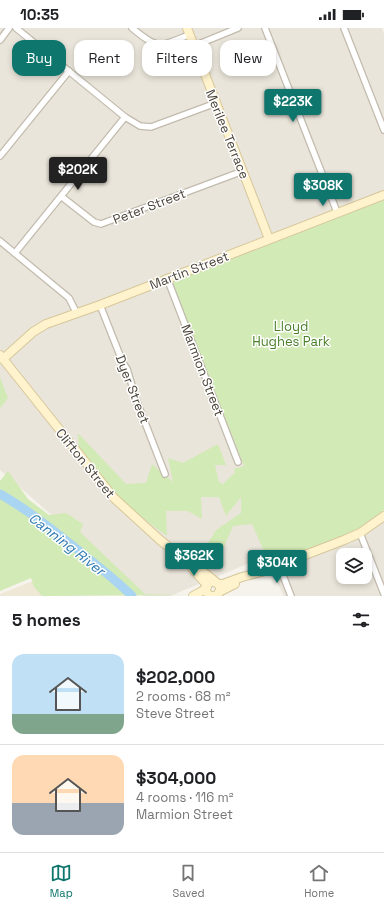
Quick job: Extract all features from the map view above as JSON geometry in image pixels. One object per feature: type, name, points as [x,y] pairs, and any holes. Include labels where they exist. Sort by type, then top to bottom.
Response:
[{"type":"street","points":[[0,40],[9,28]]},
{"type":"street","points":[[16,28],[125,117],[140,126],[151,127],[216,103]]},
{"type":"street","points":[[132,28],[148,41],[158,45],[166,44],[188,31]]},
{"type":"street","points":[[209,40],[238,28]]},
{"type":"street","points":[[265,28],[337,212]]},
{"type":"street","points":[[344,28],[384,130]]},
{"type":"street","points":[[0,156],[69,71]]},
{"type":"street","name":"Merilee Terrace","points":[[206,76],[270,239]]},
{"type":"street","points":[[15,253],[62,197],[125,117]]},
{"type":"street","name":"Peter Street","points":[[62,197],[94,222],[101,224],[243,171]]},
{"type":"street","name":"Martin Street","points":[[2,357],[33,332],[46,324],[76,312],[100,305],[384,195]]},
{"type":"street","points":[[0,241],[69,298],[76,312]]},
{"type":"street","name":"Marmion Street","points":[[167,278],[238,462]]},
{"type":"street","name":"Dyer Street","points":[[100,305],[123,363],[127,369],[137,402],[165,474]]},
{"type":"street","name":"Clifton Street","points":[[2,357],[114,498],[134,518],[212,584],[207,591],[212,594]]},
{"type":"street","points":[[212,594],[261,572],[360,533],[384,516]]},
{"type":"street","points":[[360,533],[384,594]]},
{"type":"street","points":[[279,565],[290,596]]},
{"type":"street","points":[[193,596],[212,584],[223,584],[261,572]]},
{"type":"street","points":[[212,584],[220,588],[212,594]]},
{"type":"shaded area","points":[[0,28],[382,28],[384,34],[384,198],[250,469],[266,556],[170,596],[144,596],[0,470]]},
{"type":"shaded area","points":[[384,519],[384,596],[284,596],[274,577],[286,566]]},
{"type":"shaded area","points":[[33,581],[75,596],[0,596],[0,594]]},
{"type":"green space","name":"Lloyd Hughes Park","points":[[384,198],[384,510],[360,528],[330,542],[271,564],[252,524],[233,526],[223,549],[208,543],[216,530],[241,513],[241,497],[226,516],[219,497],[201,497],[202,519],[188,511],[166,511],[167,536],[133,511],[79,455],[78,433],[126,484],[146,483],[152,464],[173,482],[168,458],[183,463],[218,444],[226,465],[215,465],[219,482],[223,484],[235,473],[234,469],[244,466],[173,286],[173,281]]},
{"type":"green space","points":[[0,377],[8,398],[0,408]]},
{"type":"green space","points":[[8,471],[28,499],[49,515],[66,513],[83,524],[80,532],[145,594],[184,595],[42,596],[34,587],[31,578],[0,591],[0,481]]},
{"type":"waterway","name":"Canning River","points":[[0,494],[50,528],[105,572],[132,596]]}]
